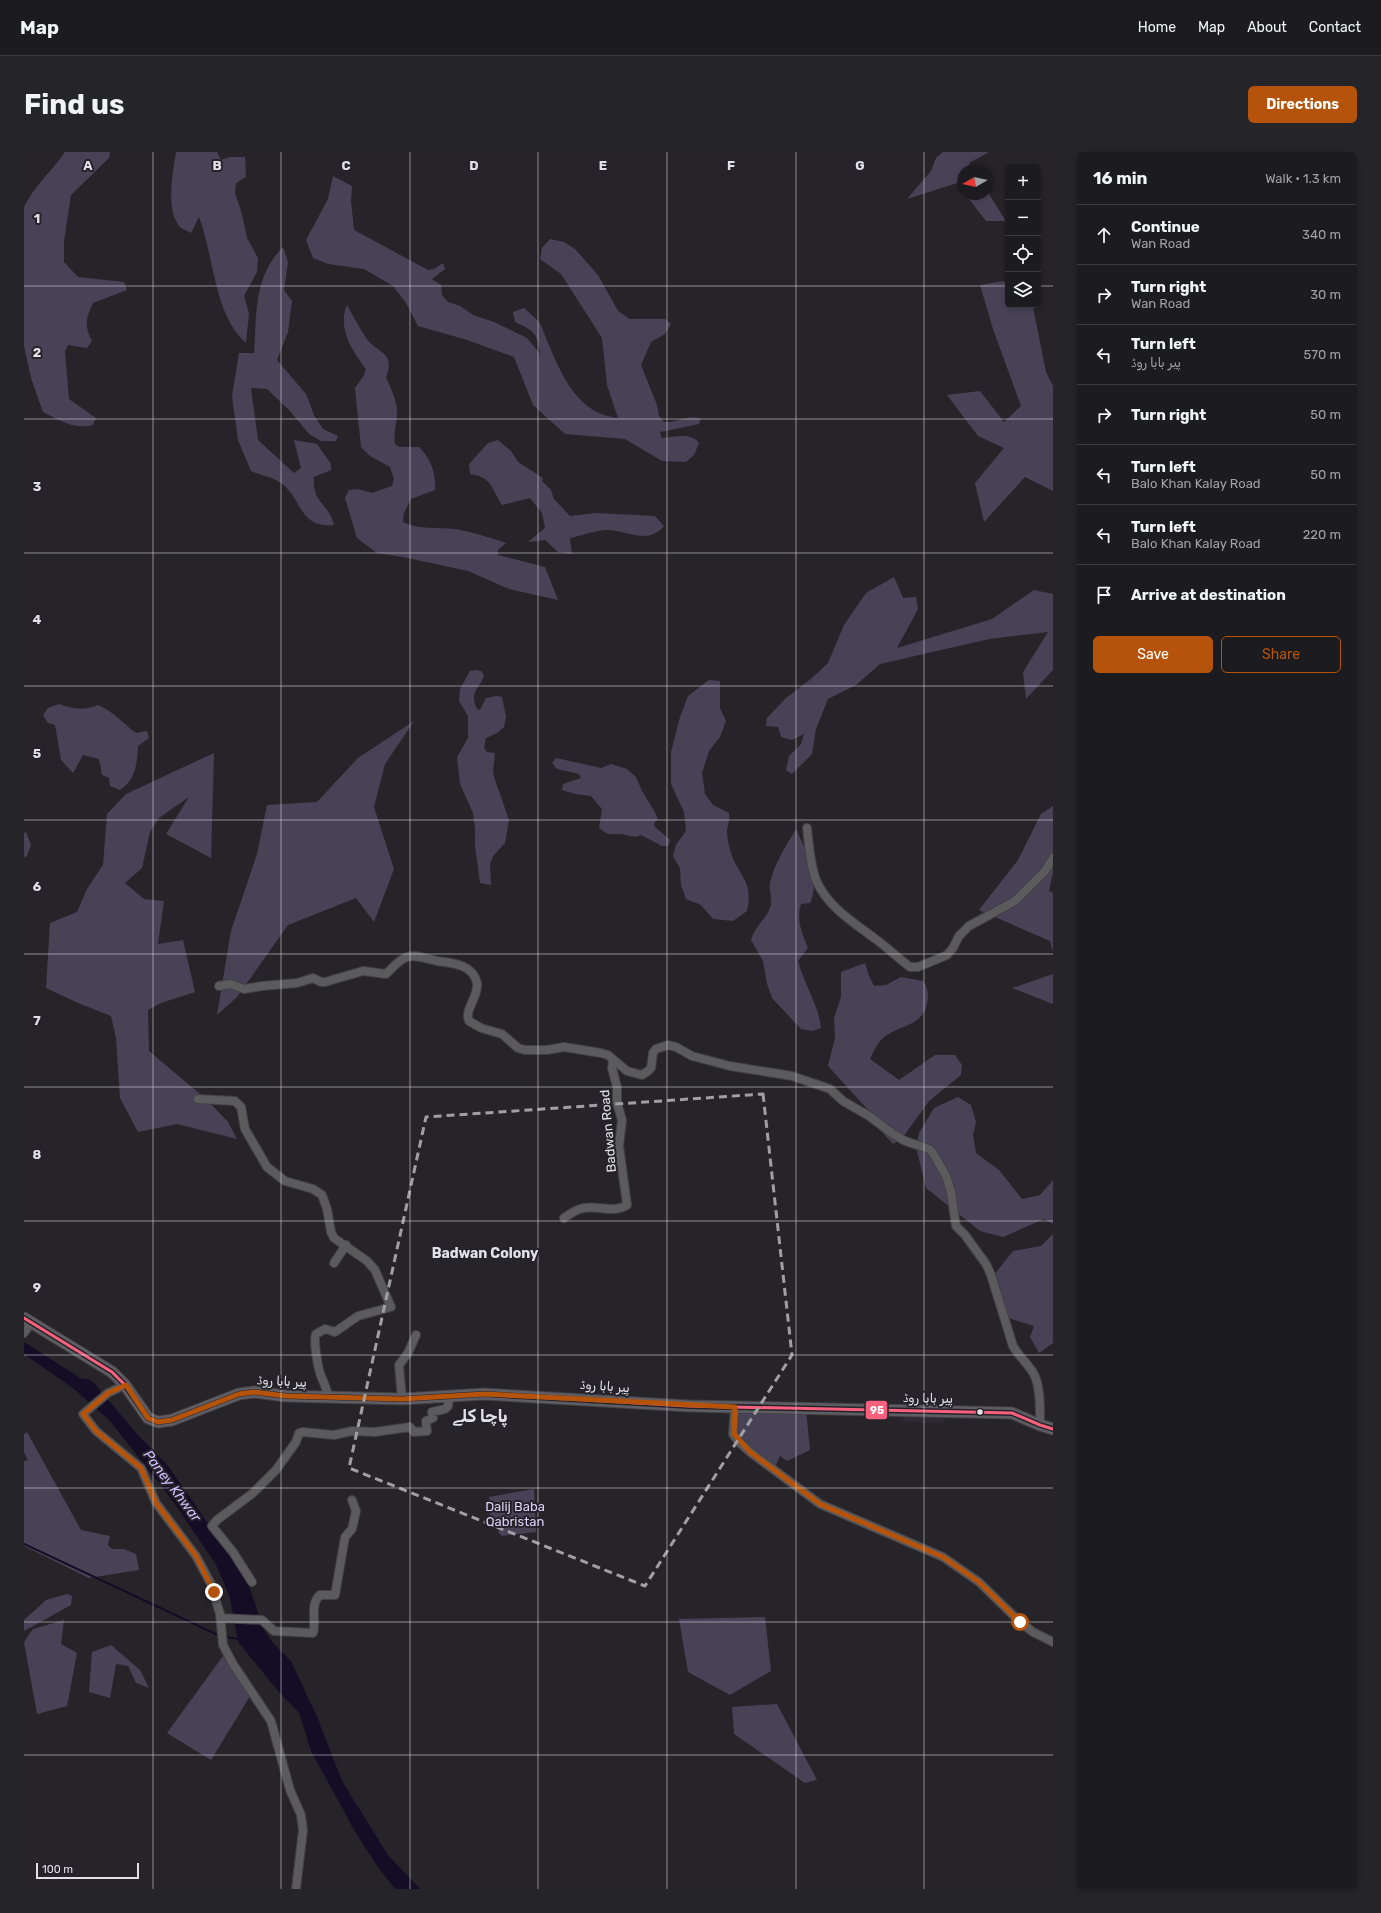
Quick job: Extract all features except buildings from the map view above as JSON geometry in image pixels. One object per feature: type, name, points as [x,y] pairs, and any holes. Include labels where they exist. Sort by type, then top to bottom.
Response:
[{"type":"main road","points":[[28,1320],[112,1372],[126,1385]]},
{"type":"main road","name":"پیر بابا روڈ","points":[[126,1385],[148,1418],[158,1422],[172,1420],[239,1394],[254,1392],[286,1396],[402,1399],[484,1394],[735,1407],[1012,1413],[1040,1426],[1053,1429]]},
{"type":"street","points":[[808,828],[811,857],[817,881],[836,908],[910,967],[918,968],[947,955],[953,948],[958,936],[969,926],[1015,901],[1045,871],[1053,858]]},
{"type":"street","points":[[219,986],[230,984],[244,989],[298,983],[313,978],[321,982],[325,982],[363,971],[386,974],[400,960],[417,956],[461,965],[468,970],[474,976],[477,983],[477,993],[468,1012],[469,1021],[481,1028],[502,1034],[518,1048],[534,1050],[564,1047],[601,1053],[608,1055],[613,1061],[627,1071],[642,1075],[651,1068],[653,1053],[656,1050],[668,1045],[676,1047],[692,1056],[730,1066],[792,1076],[830,1089],[843,1101],[869,1116],[893,1134],[905,1141],[929,1149],[939,1162],[946,1176],[951,1192],[956,1226],[965,1235],[986,1264],[994,1282],[1013,1346],[1018,1355],[1033,1372],[1039,1400],[1040,1426]]},
{"type":"street","name":"Badwan Road","points":[[564,1218],[574,1211],[584,1208],[616,1210],[627,1205],[619,1146],[622,1120],[617,1103],[617,1087],[613,1071],[613,1061]]},
{"type":"street","points":[[198,1099],[222,1099],[235,1101],[241,1107],[246,1129],[267,1167],[285,1181],[313,1189],[322,1195],[327,1209],[331,1232],[334,1238],[346,1245],[375,1270],[391,1307],[358,1316],[334,1332],[325,1329],[316,1334],[315,1341],[321,1376],[325,1383],[328,1397]]},
{"type":"street","points":[[334,1263],[346,1245]]},
{"type":"street","points":[[24,1333],[28,1320]]},
{"type":"street","points":[[402,1399],[398,1365],[408,1353],[416,1335]]},
{"type":"street","points":[[126,1385],[108,1393],[83,1414],[96,1431],[141,1468],[156,1503],[196,1556],[211,1584],[220,1618],[223,1646],[233,1664],[271,1721],[290,1790],[301,1815],[303,1830],[296,1889]]},
{"type":"street","points":[[252,1582],[233,1552],[212,1526],[253,1493],[276,1470],[296,1442],[299,1434],[303,1432],[334,1435],[352,1431],[375,1432],[410,1427],[414,1432],[427,1431],[426,1421],[433,1418],[432,1412],[445,1409],[448,1406],[449,1396]]},
{"type":"street","points":[[735,1407],[733,1429],[738,1441],[750,1452],[820,1504],[943,1557],[979,1582],[1020,1622],[1033,1632],[1053,1642]]},
{"type":"street","points":[[220,1618],[262,1620],[274,1631],[313,1633],[314,1607],[317,1597],[320,1595],[335,1595],[346,1537],[352,1529],[356,1511],[352,1500]]},
{"type":"highlighted area","points":[[763,1094],[792,1355],[645,1586],[349,1468],[426,1117]]},
{"type":"shaded area","points":[[904,1415],[944,1417],[944,1423],[903,1422]]},
{"type":"green space","points":[[65,152],[110,152],[109,158],[71,195],[64,241],[64,262],[78,277],[124,282],[127,290],[93,303],[87,322],[89,336],[92,341],[87,348],[68,345],[65,352],[69,399],[96,418],[93,425],[86,426],[73,425],[43,412],[31,378],[24,346],[24,207],[38,185]]},
{"type":"green space","points":[[176,152],[217,152],[221,160],[230,157],[245,157],[246,177],[236,183],[235,193],[242,214],[247,238],[258,258],[257,272],[244,296],[249,313],[246,343],[235,331],[227,317],[221,301],[199,217],[191,233],[180,227],[175,220],[171,201],[171,191]]},
{"type":"green space","points":[[943,152],[989,152],[970,164],[957,164],[957,183],[907,199],[931,171],[936,158]]},
{"type":"green space","points":[[333,176],[352,186],[351,201],[354,230],[428,270],[434,269],[443,263],[445,269],[432,279],[441,285],[442,295],[448,302],[460,306],[473,315],[494,322],[527,338],[540,354],[538,341],[534,333],[515,322],[513,312],[524,308],[540,323],[559,368],[573,391],[592,409],[604,415],[618,418],[607,385],[602,338],[561,274],[540,259],[542,248],[550,239],[564,242],[575,249],[598,275],[618,311],[630,319],[665,319],[671,324],[665,334],[651,342],[641,365],[657,405],[659,416],[664,422],[687,418],[701,419],[699,424],[660,432],[662,438],[682,436],[692,437],[699,443],[694,455],[686,462],[662,461],[625,439],[565,434],[533,405],[514,357],[464,339],[418,326],[406,303],[393,286],[364,269],[328,264],[313,258],[306,240],[328,199]]},
{"type":"green space","points":[[970,200],[993,200],[1005,219],[1005,221],[986,221]]},
{"type":"green space","points":[[283,247],[288,262],[284,290],[292,301],[288,332],[277,360],[306,394],[314,415],[323,429],[338,436],[336,441],[321,441],[309,434],[290,411],[267,389],[251,388],[258,440],[294,473],[301,468],[294,440],[317,444],[331,464],[331,470],[314,477],[314,486],[318,498],[332,518],[334,525],[322,525],[314,522],[307,517],[294,497],[281,483],[251,471],[238,440],[232,396],[239,353],[254,353],[258,297],[261,283],[273,259]]},
{"type":"green space","points":[[1003,281],[1005,283],[1005,308],[1033,308],[1046,372],[1053,386],[1053,491],[1025,477],[984,522],[975,483],[1004,448],[978,436],[947,395],[980,391],[1004,422],[1021,406],[993,329],[980,285]]},
{"type":"green space","points":[[347,305],[366,338],[387,357],[389,362],[386,377],[397,408],[394,436],[395,444],[399,447],[419,447],[430,461],[434,472],[435,490],[411,499],[404,513],[403,522],[409,525],[422,527],[461,530],[506,543],[498,550],[498,555],[545,567],[558,600],[509,589],[468,571],[377,553],[357,538],[345,498],[349,490],[358,489],[372,493],[392,486],[394,479],[390,467],[370,456],[361,447],[355,388],[363,377],[366,369],[351,347],[345,330],[344,313]]},
{"type":"green space","points":[[498,440],[511,451],[518,462],[543,478],[542,481],[551,490],[554,499],[570,516],[596,513],[655,516],[664,526],[658,532],[645,536],[605,530],[570,538],[572,554],[558,552],[545,540],[528,542],[545,528],[542,513],[530,498],[502,505],[487,481],[477,475],[470,474],[469,464],[488,443]]},
{"type":"green space","points":[[894,577],[903,598],[916,597],[918,609],[897,648],[992,619],[1034,590],[1053,594],[1053,670],[1026,699],[1023,672],[1048,632],[989,639],[880,664],[856,685],[828,699],[816,729],[812,754],[792,774],[786,770],[789,756],[801,744],[804,734],[792,740],[781,737],[778,727],[766,726],[767,718],[786,698],[812,678],[828,663],[844,625],[866,593]]},
{"type":"green space","points":[[470,671],[481,671],[484,676],[474,695],[477,709],[480,710],[486,698],[496,696],[502,697],[506,717],[504,727],[497,733],[486,738],[484,748],[487,752],[495,753],[493,771],[494,777],[509,820],[505,843],[493,856],[490,864],[491,885],[480,883],[475,846],[473,813],[460,784],[457,757],[468,738],[468,716],[459,701],[460,689]]},
{"type":"green space","points":[[709,680],[720,681],[720,708],[726,721],[720,737],[709,751],[702,773],[705,794],[713,805],[729,813],[727,831],[731,853],[745,880],[749,893],[747,911],[733,921],[713,919],[701,905],[686,899],[681,885],[680,868],[673,856],[676,845],[686,831],[684,812],[671,784],[671,752],[680,717],[688,696]]},
{"type":"green space","points":[[59,704],[78,709],[98,705],[114,714],[136,733],[147,731],[149,738],[138,746],[135,771],[129,781],[120,790],[110,786],[109,778],[102,775],[99,759],[83,755],[73,773],[61,760],[55,725],[48,723],[43,715],[48,708]]},
{"type":"green space","points":[[414,721],[385,764],[374,807],[394,869],[374,922],[356,898],[288,925],[237,997],[217,1015],[231,931],[257,854],[267,805],[317,802],[358,758]]},
{"type":"green space","points":[[214,753],[211,858],[166,834],[189,797],[159,818],[150,832],[142,868],[125,883],[144,899],[164,901],[158,944],[183,940],[195,992],[161,1003],[148,1010],[149,1051],[206,1099],[228,1122],[237,1139],[177,1124],[138,1132],[120,1098],[116,1038],[111,1016],[46,988],[50,923],[77,912],[87,889],[103,865],[107,814],[126,794]]},
{"type":"green space","points":[[556,758],[601,768],[611,764],[627,769],[636,777],[642,791],[656,814],[658,820],[655,821],[654,826],[670,840],[668,846],[662,846],[641,835],[635,837],[623,834],[609,834],[599,828],[602,809],[591,796],[575,794],[562,790],[563,784],[581,778],[579,774],[557,769],[552,763]]},
{"type":"green space","points":[[1053,806],[1053,872],[1049,891],[1053,893],[1053,952],[1050,941],[979,910],[1018,860],[1041,814]]},
{"type":"green space","points":[[796,829],[808,856],[814,885],[810,903],[801,904],[799,921],[808,948],[798,961],[820,1020],[821,1028],[812,1031],[801,1029],[772,998],[767,984],[763,961],[751,940],[769,910],[771,905],[770,883],[774,869]]},
{"type":"green space","points":[[26,832],[31,845],[27,856],[24,857],[24,833]]},
{"type":"green space","points":[[865,963],[874,986],[886,985],[901,977],[923,981],[928,995],[927,1004],[920,1018],[887,1035],[878,1044],[870,1059],[899,1080],[935,1055],[955,1055],[962,1065],[961,1075],[929,1101],[903,1137],[893,1144],[881,1131],[869,1111],[828,1066],[835,1038],[834,1018],[841,997],[841,972]]},
{"type":"green space","points":[[1053,974],[1053,1004],[1012,988]]},
{"type":"green space","points":[[958,1097],[971,1105],[976,1122],[973,1135],[976,1153],[999,1170],[1022,1199],[1040,1195],[1053,1180],[1053,1224],[1044,1219],[1003,1237],[980,1231],[926,1188],[916,1147],[919,1133],[934,1108]]},
{"type":"green space","points":[[1053,1234],[1053,1343],[1039,1353],[1030,1337],[1034,1326],[1008,1318],[994,1275],[1013,1251],[1041,1246]]},
{"type":"green space","points":[[735,1407],[806,1409],[810,1450],[787,1461],[780,1456],[775,1467],[738,1441],[734,1418]]},
{"type":"green space","points":[[27,1432],[81,1530],[110,1536],[108,1545],[112,1549],[124,1549],[136,1554],[139,1570],[89,1578],[24,1546],[24,1461],[28,1460],[24,1452],[24,1434]]},
{"type":"green space","name":"Dalij Baba Qabristan","points":[[534,1489],[536,1532],[502,1536],[499,1533],[497,1525],[490,1516],[489,1497]]},
{"type":"green space","points":[[67,1594],[72,1596],[71,1605],[24,1631],[24,1620],[46,1600]]},
{"type":"green space","points":[[765,1617],[771,1671],[730,1695],[688,1672],[679,1619]]},
{"type":"green space","points":[[64,1620],[61,1644],[77,1653],[67,1706],[37,1714],[24,1642],[33,1629]]},
{"type":"green space","points":[[111,1645],[140,1670],[149,1688],[136,1683],[128,1666],[116,1664],[110,1698],[89,1692],[92,1652]]},
{"type":"green space","points":[[223,1656],[252,1693],[211,1760],[167,1733]]},
{"type":"green space","points":[[777,1704],[817,1780],[805,1783],[734,1734],[732,1707]]},
{"type":"water","name":"Paney Khwar","points":[[24,1342],[82,1379],[88,1379],[93,1382],[138,1435],[168,1466],[232,1558],[249,1586],[264,1630],[273,1643],[291,1661],[318,1719],[342,1781],[388,1855],[420,1889],[395,1889],[375,1863],[353,1828],[311,1751],[299,1713],[279,1692],[238,1642],[230,1598],[222,1578],[215,1563],[172,1500],[110,1421],[74,1389],[24,1354]]},
{"type":"waterway","points":[[24,1544],[220,1636]]},
{"type":"waterway","points":[[225,1637],[240,1639]]},
{"type":"transit line","name":"95","points":[[24,1318],[112,1372],[125,1385],[148,1418],[158,1422],[172,1420],[239,1394],[254,1392],[286,1396],[402,1399],[484,1394],[689,1406],[1012,1413],[1053,1429]]},
{"type":"district","name":"Badwan Colony","points":[[485,1253]]},
{"type":"district","name":"پاچا کلے","points":[[480,1416]]},
{"type":"route","points":[[214,1592],[196,1556],[156,1503],[141,1468],[96,1431],[83,1414],[108,1393],[126,1385],[139,1407],[148,1418],[158,1422],[172,1420],[239,1394],[254,1392],[286,1396],[376,1399],[402,1399],[484,1394],[689,1406],[735,1407],[734,1434],[738,1441],[750,1452],[820,1504],[943,1557],[959,1567],[979,1582],[1020,1622]]}]
